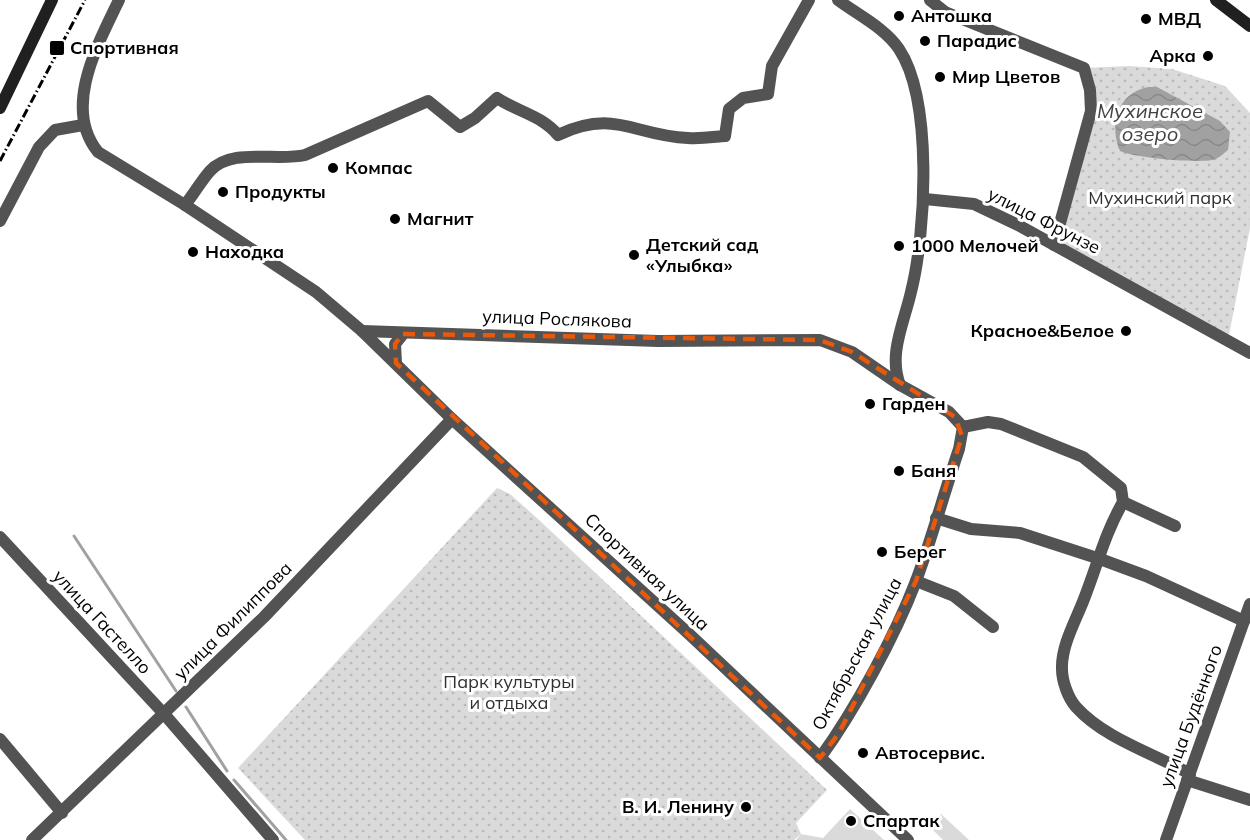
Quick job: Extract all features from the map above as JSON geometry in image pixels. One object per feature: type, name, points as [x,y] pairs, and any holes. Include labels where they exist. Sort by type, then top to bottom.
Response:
[{"type":"street","points":[[0,108],[52,0]]},
{"type":"street","points":[[119,0],[100,42],[83,100],[83,125],[88,140],[109,161],[185,205],[282,268],[362,331]]},
{"type":"street","points":[[185,205],[210,171],[231,159],[293,158],[305,155],[428,101],[460,127],[475,118],[497,98],[515,110],[532,113],[558,135],[580,124],[616,122],[688,138],[725,136],[729,110],[743,98],[768,94],[772,66],[808,0]]},
{"type":"street","points":[[838,0],[893,42],[907,64],[916,97],[925,200],[919,262],[894,356],[900,385]]},
{"type":"street","points":[[930,0],[945,12],[1084,68],[1090,90],[1091,111],[1054,245]]},
{"type":"street","points":[[1216,0],[1250,26]]},
{"type":"street","points":[[0,221],[39,147],[55,130],[83,125]]},
{"type":"street","name":"улица Фрунзе","points":[[925,200],[974,204],[1250,352]]},
{"type":"street","name":"улица Рослякова","points":[[362,331],[403,334],[516,334],[658,341],[820,340],[837,345],[900,385],[949,412],[963,427]]},
{"type":"street","name":"Спортивная улица","points":[[362,331],[452,419],[670,617],[908,840]]},
{"type":"street","points":[[396,363],[395,344],[403,334]]},
{"type":"street","points":[[875,368],[894,356]]},
{"type":"street","name":"улица Филиппова","points":[[32,840],[165,715],[264,617],[452,419]]},
{"type":"street","points":[[963,427],[988,422],[1001,424],[1083,457],[1121,488],[1123,502],[1107,532],[1100,559],[1068,643],[1061,668],[1068,694],[1074,705],[1095,723],[1128,743],[1162,758],[1188,777],[1250,800]]},
{"type":"street","name":"Октябрьская улица","points":[[820,758],[844,723],[916,581],[959,449],[963,427]]},
{"type":"street","points":[[1123,502],[1175,526]]},
{"type":"street","points":[[936,518],[971,530],[1020,533],[1100,559],[1146,576],[1244,621]]},
{"type":"street","name":"улица Гастелло","points":[[0,537],[165,715],[273,840]]},
{"type":"street","points":[[916,581],[954,596],[993,627]]},
{"type":"street","name":"улица Будённого","points":[[1166,840],[1250,604]]},
{"type":"street","points":[[0,739],[62,813]]},
{"type":"highlighted area","points":[[403,334],[820,340],[852,352],[955,417],[962,436],[916,581],[839,733],[820,758],[396,363],[395,344]]},
{"type":"green space","name":"Мухинский парк","points":[[1129,66],[1172,69],[1225,86],[1250,113],[1250,228],[1228,340],[1055,241],[1091,111],[1084,68]]},
{"type":"green space","name":"Парк культуры и отдыха","points":[[497,488],[510,494],[538,519],[827,790],[796,823],[801,834],[794,840],[305,840],[238,768]]},
{"type":"green space","name":"Спартак","points":[[850,809],[884,840],[796,840],[801,834],[823,838]]},
{"type":"green space","points":[[941,814],[969,840],[943,840],[929,826]]},
{"type":"water","name":"Мухинское озеро","points":[[1157,87],[1220,121],[1230,132],[1228,150],[1216,159],[1204,161],[1151,158],[1120,151],[1115,131],[1118,112],[1129,96],[1137,90]]},
{"type":"waterway","points":[[74,536],[176,691]]},
{"type":"waterway","points":[[186,707],[227,771]]},
{"type":"waterway","points":[[234,780],[286,840]]},
{"type":"railway","points":[[0,161],[85,0]]},
{"type":"place","name":"Антошка","points":[[899,16]]},
{"type":"place","name":"МВД","points":[[1146,19]]},
{"type":"place","name":"Парадис","points":[[925,41]]},
{"type":"place","name":"Спортивная","points":[[57,48]]},
{"type":"place","name":"Арка","points":[[1208,56]]},
{"type":"place","name":"Мир Цветов","points":[[940,77]]},
{"type":"place","name":"Компас","points":[[333,168]]},
{"type":"place","name":"Продукты","points":[[223,192]]},
{"type":"place","name":"Магнит","points":[[395,219]]},
{"type":"place","name":"1000 Мелочей","points":[[899,246]]},
{"type":"place","name":"Находка","points":[[193,252]]},
{"type":"place","name":"Детский сад «Улыбка»","points":[[634,255]]},
{"type":"place","name":"Красное&Белое","points":[[1126,331]]},
{"type":"place","name":"Гарден","points":[[870,404]]},
{"type":"place","name":"Баня","points":[[899,471]]},
{"type":"place","name":"Берег","points":[[882,552]]},
{"type":"place","name":"Автосервис.","points":[[863,753]]},
{"type":"place","name":"В. И. Ленину","points":[[746,807]]},
{"type":"place","name":"Спартак","points":[[851,821]]}]
